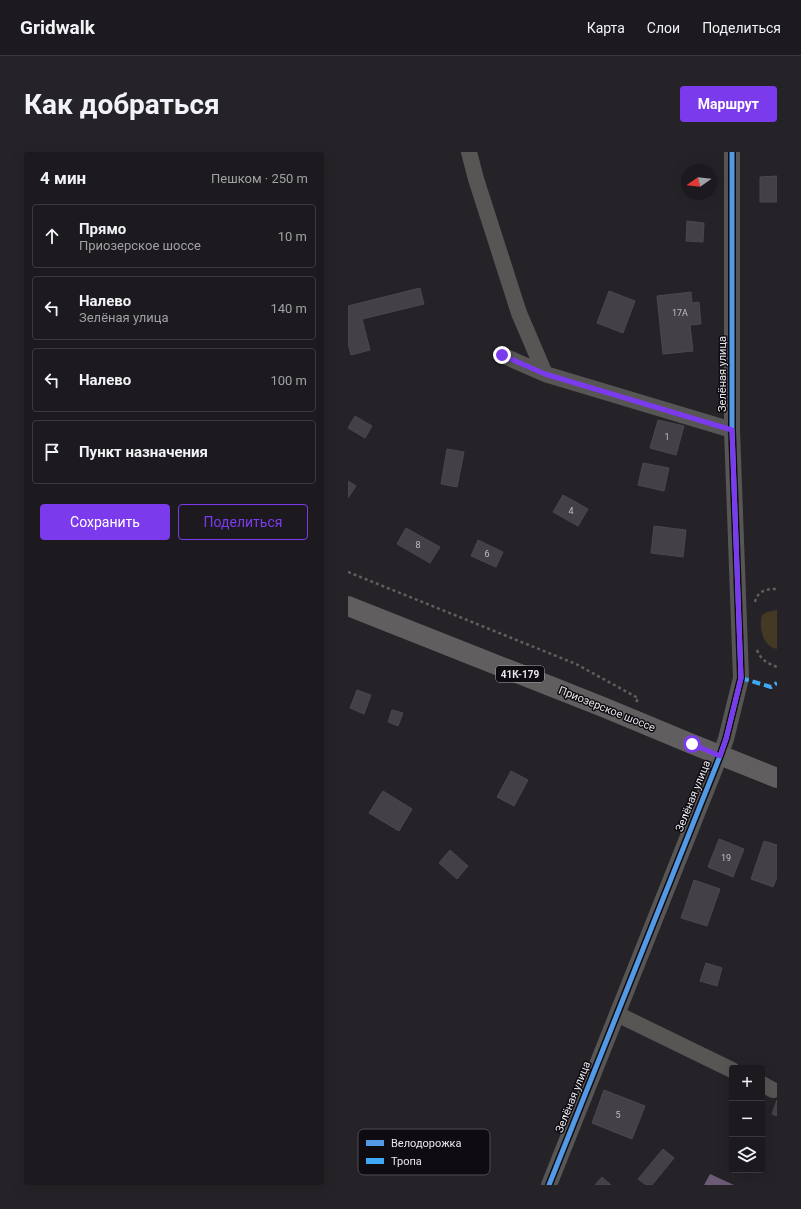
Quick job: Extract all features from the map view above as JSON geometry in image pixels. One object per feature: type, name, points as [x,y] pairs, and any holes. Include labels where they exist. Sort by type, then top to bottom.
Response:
[{"type":"main road","name":"Приозерское шоссе","points":[[348,606],[777,778]]},
{"type":"street","points":[[469,152],[476,179],[519,313],[545,374]]},
{"type":"street","name":"Зелёная улица","points":[[549,1185],[720,756],[726,739],[741,678],[732,430],[732,152]]},
{"type":"street","points":[[502,355],[545,374],[732,430]]},
{"type":"street","points":[[617,1014],[729,1069]]},
{"type":"path","points":[[348,572],[576,664],[638,698],[630,718]]},
{"type":"path","points":[[755,607],[755,600],[758,595],[766,590],[777,589]]},
{"type":"path","points":[[755,646],[759,657],[777,667]]},
{"type":"shaded area","points":[[777,610],[777,649],[768,644],[765,640],[761,631],[761,620],[762,615],[767,612]]},
{"type":"shaded area","points":[[710,1174],[734,1185],[704,1185]]},
{"type":"building","points":[[777,176],[777,202],[760,202],[760,177]]},
{"type":"building","points":[[687,221],[704,223],[703,242],[686,241]]},
{"type":"building","points":[[420,288],[424,304],[362,319],[370,350],[351,355],[348,343],[348,306]]},
{"type":"building","points":[[609,291],[635,301],[623,333],[597,323]]},
{"type":"building","points":[[691,292],[692,303],[699,302],[701,324],[690,325],[693,351],[663,354],[657,296]]},
{"type":"building","points":[[355,416],[372,426],[365,438],[348,428]]},
{"type":"building","points":[[658,420],[684,426],[676,455],[650,448]]},
{"type":"building","points":[[447,449],[464,452],[457,487],[441,484]]},
{"type":"building","points":[[643,463],[669,468],[664,491],[638,485]]},
{"type":"building","points":[[348,481],[356,486],[348,498]]},
{"type":"building","points":[[563,495],[588,509],[578,526],[553,512]]},
{"type":"building","points":[[654,526],[686,530],[683,557],[651,553]]},
{"type":"building","points":[[406,528],[440,547],[430,563],[397,544]]},
{"type":"building","points":[[478,540],[503,552],[496,567],[471,556]]},
{"type":"building","points":[[357,690],[371,695],[364,714],[350,708]]},
{"type":"building","points":[[392,710],[403,713],[398,726],[388,722]]},
{"type":"building","points":[[511,771],[528,780],[514,806],[497,797]]},
{"type":"building","points":[[383,791],[412,809],[399,831],[369,813]]},
{"type":"building","points":[[719,839],[744,849],[733,877],[708,867]]},
{"type":"building","points":[[764,841],[777,845],[777,877],[773,887],[751,879]]},
{"type":"building","points":[[450,850],[468,866],[457,879],[439,863]]},
{"type":"building","points":[[694,880],[720,889],[707,926],[681,918]]},
{"type":"building","points":[[706,963],[722,968],[717,986],[700,981]]},
{"type":"building","points":[[604,1090],[645,1106],[632,1139],[592,1123]]},
{"type":"building","points":[[777,1100],[777,1116],[772,1114]]},
{"type":"building","points":[[663,1149],[674,1158],[652,1185],[646,1185],[638,1179]]},
{"type":"building","points":[[602,1177],[611,1185],[595,1185]]},
{"type":"marked path","points":[[741,678],[771,687],[777,683]]},
{"type":"cycle path","points":[[549,1185],[720,756],[726,739],[741,678],[732,430],[732,152]]},
{"type":"route","points":[[502,355],[545,374],[732,430],[741,678],[726,739],[720,756],[692,744]]}]
